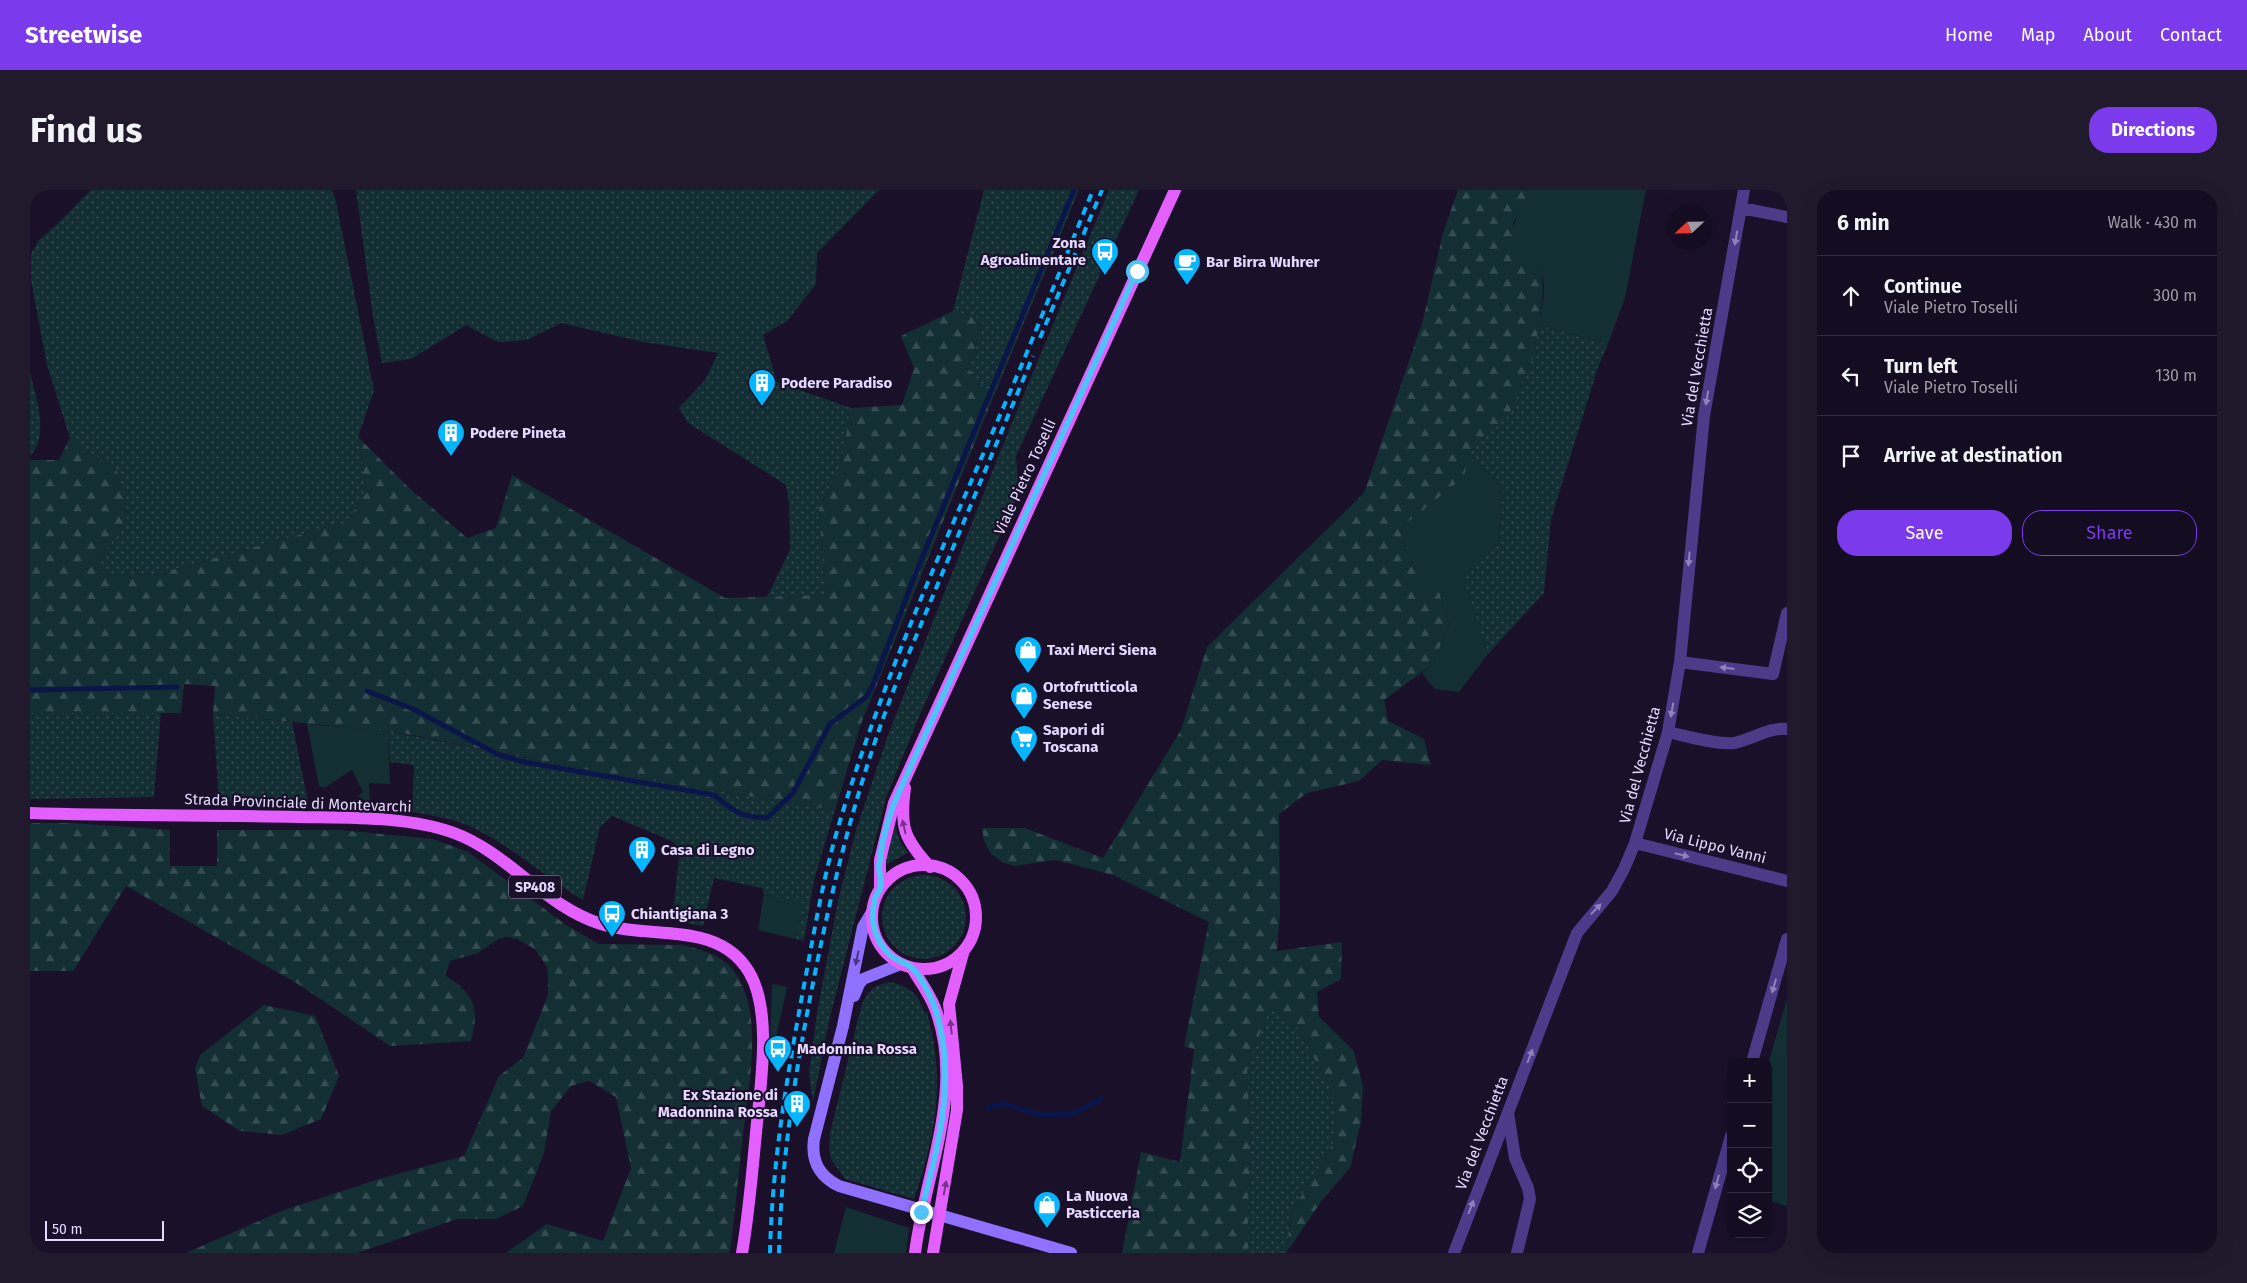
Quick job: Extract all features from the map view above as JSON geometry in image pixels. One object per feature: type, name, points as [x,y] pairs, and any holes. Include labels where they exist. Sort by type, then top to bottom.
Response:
[{"type":"main road","name":"Viale Pietro Toselli","points":[[880,887],[880,866],[889,820],[906,778],[1175,190]]},
{"type":"main road","name":"Viale Pietro Toselli","points":[[906,778],[902,815],[904,828],[911,845],[930,866]]},
{"type":"main road","name":"Strada Provinciale di Montevarchi","points":[[30,813],[323,817],[424,825],[454,833],[471,841],[541,892],[590,920],[627,931],[692,936],[722,945],[740,960],[751,975],[758,998],[762,1032],[762,1056],[754,1153],[742,1253]]},
{"type":"main road","name":"Viale Pietro Toselli","points":[[906,966],[924,969],[941,966],[964,950],[971,940],[976,921],[974,904],[964,885],[948,871],[930,866],[918,866],[902,870],[880,887],[872,912],[875,933],[879,941],[890,955],[906,966],[931,998],[943,1044],[945,1072],[942,1126],[921,1212],[916,1253]]},
{"type":"main road","name":"Viale Pietro Toselli","points":[[933,1253],[957,1110],[958,1086],[949,1004],[964,950]]},
{"type":"street","name":"Via del Vecchietta","points":[[1454,1253],[1577,933],[1612,891],[1635,843],[1668,732],[1680,662],[1704,416],[1744,190]]},
{"type":"street","points":[[1742,208],[1787,217]]},
{"type":"street","points":[[1680,662],[1774,674],[1787,613]]},
{"type":"street","points":[[1668,732],[1728,743],[1744,741],[1775,730],[1787,729]]},
{"type":"street","name":"Via Lippo Vanni","points":[[1635,843],[1787,881]]},
{"type":"street","points":[[872,912],[863,927],[843,1026],[813,1151],[815,1163],[822,1175],[839,1186],[1044,1249],[1070,1253]]},
{"type":"street","points":[[1753,1058],[1787,939]]},
{"type":"street","points":[[843,1026],[859,984],[873,974],[906,966]]},
{"type":"street","points":[[1507,1112],[1515,1158],[1528,1188],[1530,1199],[1517,1253]]},
{"type":"street","points":[[1698,1253],[1728,1148]]},
{"type":"green space","points":[[91,190],[331,190],[335,197],[374,390],[358,437],[367,492],[346,522],[157,574],[104,576],[100,560],[128,515],[117,471],[70,438],[47,365],[31,281],[31,254],[39,240]]},
{"type":"green space","points":[[356,190],[879,190],[817,253],[816,284],[787,321],[763,335],[777,382],[851,408],[840,467],[819,509],[825,595],[767,597],[790,550],[789,503],[786,485],[688,423],[679,408],[705,380],[718,353],[643,342],[561,323],[527,340],[498,342],[466,325],[411,359],[382,363],[373,316]]},
{"type":"green space","points":[[984,190],[1079,190],[993,398],[969,369],[983,320],[953,311]]},
{"type":"green space","points":[[1109,190],[1139,190],[1016,456],[1019,492],[918,719],[886,798],[829,1021],[813,1102],[809,1073],[817,1013],[838,901],[856,830],[888,735],[1002,447]]},
{"type":"green space","points":[[1458,190],[1533,190],[1513,223],[1520,252],[1534,263],[1542,273],[1543,292],[1533,358],[1508,416],[1470,451],[1465,477],[1402,527],[1439,591],[1449,624],[1433,664],[1384,700],[1388,721],[1424,739],[1431,765],[1382,760],[1359,781],[1307,793],[1279,814],[1280,913],[1277,951],[1342,942],[1341,979],[1317,992],[1319,1017],[1354,1051],[1363,1086],[1361,1122],[1350,1168],[1323,1199],[1286,1253],[1291,1213],[1333,1144],[1335,1114],[1330,1086],[1300,1029],[1270,1008],[1247,1067],[1251,1158],[1248,1186],[1248,1253],[1122,1253],[1141,1152],[1180,1162],[1194,1049],[1184,1046],[1209,922],[1113,875],[1055,860],[1015,866],[1002,862],[991,854],[984,841],[982,828],[1025,828],[1103,858],[1181,730],[1207,647],[1364,493],[1423,320],[1443,233]]},
{"type":"green space","points":[[1533,190],[1646,190],[1625,298],[1608,344],[1539,325],[1544,293],[1542,275],[1535,265],[1521,253],[1515,245],[1513,237],[1515,221]]},
{"type":"green space","points":[[953,311],[983,320],[969,369],[993,398],[861,724],[835,810],[583,769],[402,733],[213,714],[215,686],[184,684],[181,713],[30,713],[30,460],[59,460],[70,438],[117,471],[128,515],[100,560],[104,576],[157,574],[346,522],[367,492],[358,437],[408,487],[467,538],[496,528],[512,475],[725,598],[825,595],[819,509],[840,467],[851,408],[902,405],[914,368],[901,336]]},
{"type":"green space","points":[[1539,325],[1608,344],[1598,367],[1551,519],[1544,593],[1488,654],[1462,576],[1499,544],[1503,488],[1469,454],[1508,415],[1533,358]]},
{"type":"green space","points":[[30,373],[38,404],[40,427],[36,447],[30,456]]},
{"type":"green space","points":[[1469,454],[1503,488],[1499,544],[1463,576],[1488,654],[1459,692],[1435,689],[1422,673],[1433,664],[1449,624],[1439,592],[1421,593],[1402,527],[1464,477]]},
{"type":"green space","points":[[161,712],[154,797],[30,799],[30,713]]},
{"type":"green space","points":[[213,714],[292,722],[308,803],[219,801]]},
{"type":"green space","points":[[307,724],[388,731],[390,784],[369,783],[370,802],[364,801],[358,796],[363,792],[352,770],[324,788],[319,786]]},
{"type":"green space","points":[[388,731],[583,769],[835,810],[814,880],[804,941],[795,939],[803,904],[764,894],[762,888],[714,878],[703,926],[672,920],[679,859],[674,842],[612,816],[600,827],[583,900],[483,833],[455,821],[412,812],[414,765],[390,762]]},
{"type":"green space","points":[[30,823],[72,823],[170,830],[170,866],[217,866],[217,830],[340,830],[433,839],[468,852],[566,925],[599,944],[681,945],[717,957],[729,965],[743,988],[749,1008],[752,1029],[751,1073],[729,1253],[506,1253],[547,1224],[603,1241],[631,1168],[616,1097],[589,1081],[571,1086],[551,1111],[544,1153],[523,1206],[496,1219],[457,1219],[357,1253],[186,1253],[284,1210],[379,1179],[464,1156],[499,1076],[523,1058],[548,995],[547,967],[535,949],[517,939],[507,937],[498,939],[478,953],[450,961],[445,975],[463,989],[472,1002],[475,1019],[471,1041],[390,1046],[298,984],[126,886],[73,971],[30,971]]},
{"type":"green space","points":[[894,824],[900,841],[908,853],[885,865]]},
{"type":"green space","points":[[924,875],[940,878],[954,887],[963,901],[966,917],[963,933],[954,947],[940,956],[924,959],[908,956],[894,947],[885,933],[882,917],[885,901],[894,887],[908,878]]},
{"type":"green space","points":[[764,894],[804,904],[795,939],[758,930]]},
{"type":"green space","points":[[890,982],[903,986],[916,996],[924,1013],[927,1012],[933,1037],[937,1079],[935,1114],[929,1149],[914,1199],[845,1179],[831,1159],[829,1148],[830,1133],[861,1007],[872,990]]},
{"type":"green space","points":[[772,984],[787,987],[773,1044],[770,1040]]},
{"type":"green space","points":[[1787,999],[1787,1206],[1772,1201],[1772,1058],[1770,1058]]},
{"type":"green space","points":[[264,1005],[315,1016],[339,1076],[321,1119],[282,1135],[240,1131],[202,1106],[195,1069],[200,1055]]},
{"type":"green space","points":[[1270,1007],[1300,1029],[1330,1086],[1335,1114],[1333,1144],[1291,1213],[1286,1253],[1248,1253],[1248,1186],[1251,1158],[1247,1067]]},
{"type":"green space","points":[[846,1207],[909,1228],[906,1253],[834,1253]]},
{"type":"waterway","points":[[367,691],[413,709],[499,755],[524,762],[714,795],[738,813],[767,818],[793,793],[830,724],[866,697],[872,687],[915,575],[1074,190]]},
{"type":"waterway","points":[[30,690],[177,687]]},
{"type":"waterway","points":[[988,1108],[1003,1104],[1042,1115],[1072,1114],[1101,1099]]},
{"type":"railway","points":[[770,1253],[777,1150],[787,1082],[820,900],[840,821],[859,761],[902,644],[1025,357],[1093,190]]},
{"type":"railway","points":[[1040,338],[1102,190]]},
{"type":"railway","points":[[779,1253],[786,1151],[800,1050],[829,908],[857,798],[894,689],[1033,356]]},
{"type":"place","name":"Zona Agroalimentare","points":[[1105,276]]},
{"type":"place","name":"Bar Birra Wuhrer","points":[[1187,286]]},
{"type":"place","name":"Podere Paradiso","points":[[762,407]]},
{"type":"place","name":"Podere Pineta","points":[[451,457]]},
{"type":"place","name":"Taxi Merci Siena","points":[[1028,674]]},
{"type":"place","name":"Ortofrutticola Senese","points":[[1024,720]]},
{"type":"place","name":"Sapori di Toscana","points":[[1024,763]]},
{"type":"place","name":"Casa di Legno","points":[[642,874]]},
{"type":"place","name":"Chiantigiana 3","points":[[612,938]]},
{"type":"place","name":"Madonnina Rossa","points":[[778,1073]]},
{"type":"place","name":"Ex Stazione di Madonnina Rossa","points":[[797,1128]]},
{"type":"place","name":"La Nuova Pasticceria","points":[[1047,1229]]},
{"type":"route","points":[[921,1212],[938,1150],[945,1105],[943,1044],[931,998],[912,968],[901,964],[890,955],[883,948],[875,933],[872,912],[880,887],[880,860],[889,820],[894,803],[1137,271]]}]
